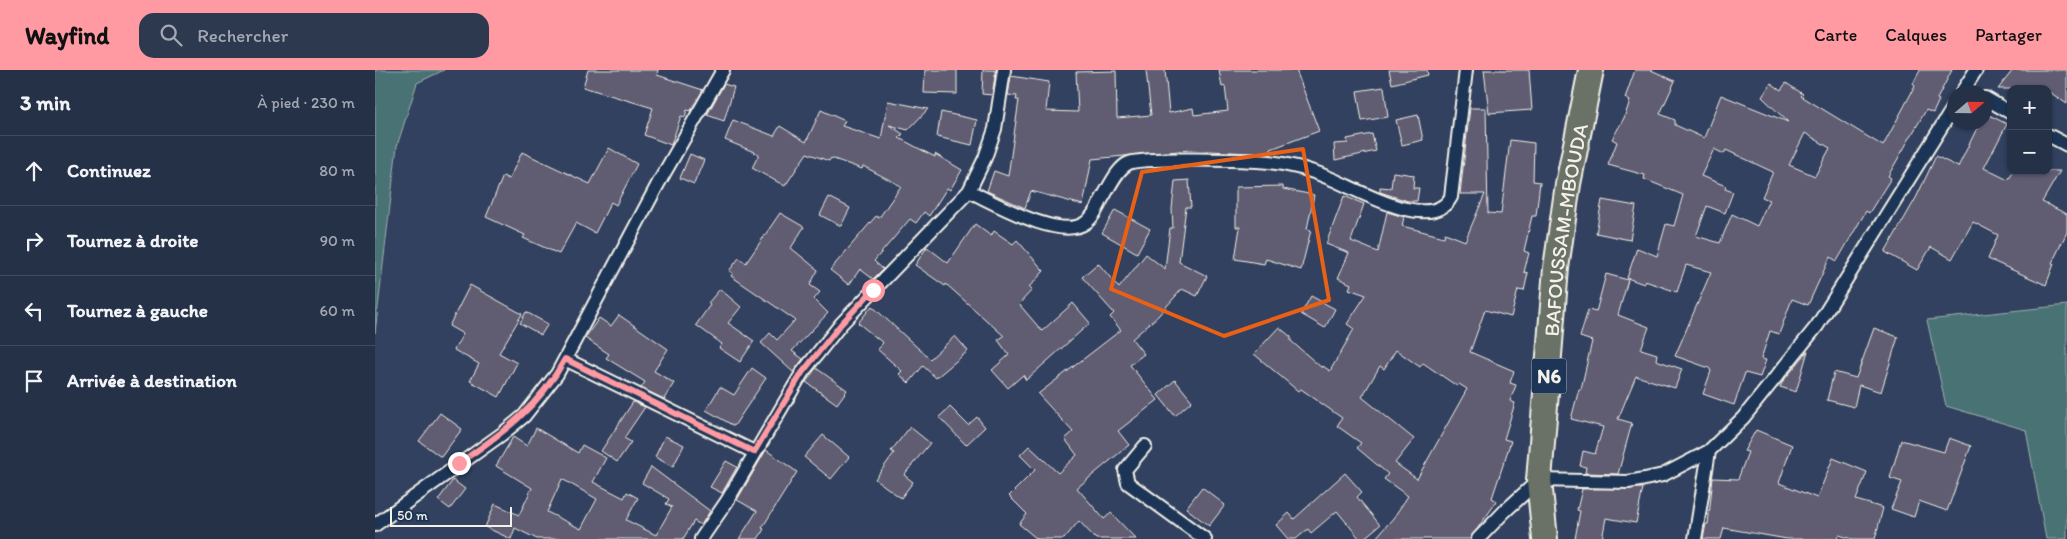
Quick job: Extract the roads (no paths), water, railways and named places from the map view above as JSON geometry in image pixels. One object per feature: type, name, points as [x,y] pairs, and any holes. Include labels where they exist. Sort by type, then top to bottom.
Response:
[{"type":"highway","name":"BAFOUSSAM-MBOUDA","points":[[1545,539],[1539,480],[1556,268],[1567,184],[1591,70]]},
{"type":"street","points":[[375,525],[502,434],[524,416],[557,374],[641,216],[723,70]]},
{"type":"street","points":[[701,539],[727,501],[802,373],[841,324],[969,191],[985,158],[995,129],[1004,70]]},
{"type":"street","points":[[969,191],[1047,226],[1062,229],[1076,228],[1092,216],[1127,163],[1148,160],[1269,162],[1305,170],[1333,179],[1385,202],[1409,210],[1426,212],[1439,209],[1447,204],[1451,197],[1466,70]]},
{"type":"street","points":[[1970,85],[1976,70]]},
{"type":"street","points":[[1992,102],[2007,111]]},
{"type":"street","points":[[1478,539],[1539,480],[1627,482],[1645,479],[1663,475],[1709,451],[1743,418],[1817,326],[1947,118]]},
{"type":"street","points":[[2052,137],[2067,145]]},
{"type":"street","points":[[565,359],[754,452]]},
{"type":"street","points":[[1145,446],[1125,470],[1128,483],[1205,539]]},
{"type":"street","points":[[1695,539],[1709,451]]}]
